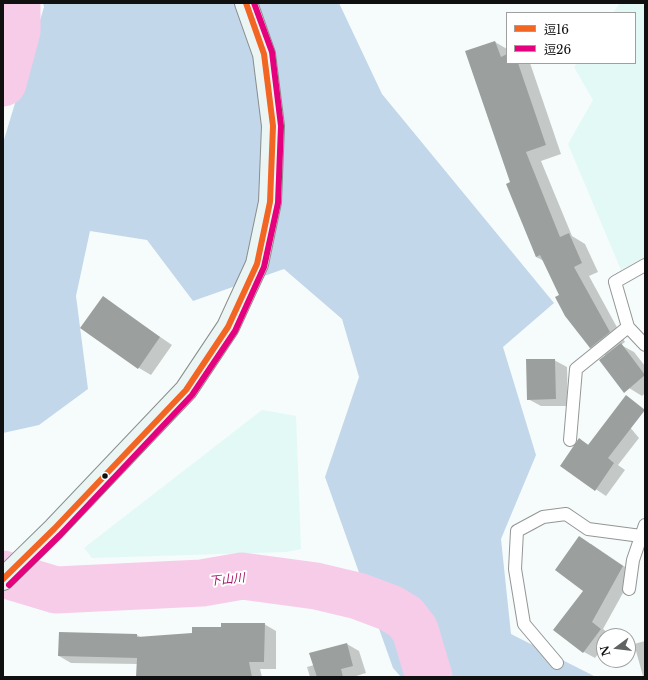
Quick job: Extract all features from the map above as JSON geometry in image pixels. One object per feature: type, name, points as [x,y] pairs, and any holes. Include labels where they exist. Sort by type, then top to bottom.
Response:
[{"type":"main road","points":[[3,579],[54,529],[186,390],[228,327],[257,264],[270,202],[274,126],[264,54],[246,3]]},
{"type":"lane","points":[[645,266],[615,282],[628,327],[645,345]]},
{"type":"lane","points":[[570,440],[576,369],[628,327]]},
{"type":"lane","points":[[557,663],[524,624],[515,569],[518,531],[543,517],[566,514],[588,529],[643,530],[633,560],[629,589]]},
{"type":"shaded area","points":[[43,3],[339,3],[382,94],[554,303],[503,347],[536,455],[501,539],[511,634],[596,677],[401,677],[393,668],[325,477],[359,377],[342,319],[284,269],[193,301],[147,240],[90,231],[76,296],[88,389],[39,425],[3,433],[3,143],[44,7]]},
{"type":"shaded area","points":[[620,3],[642,3],[645,8],[645,257],[621,270],[568,144],[593,100],[574,67],[576,64],[636,64],[636,12],[614,12]]},
{"type":"shaded area","points":[[262,410],[296,416],[301,549],[286,552],[92,558],[84,548]]},
{"type":"building","points":[[495,41],[501,57],[506,54],[506,64],[518,64],[546,145],[526,152],[560,237],[569,233],[582,263],[574,267],[610,332],[590,348],[565,316],[555,297],[559,295],[540,255],[536,257],[506,184],[510,182],[465,51]]},
{"type":"building","points":[[103,296],[160,337],[138,369],[80,328]]},
{"type":"building","points":[[621,343],[645,375],[624,393],[599,360]]},
{"type":"building","points":[[526,359],[555,359],[556,399],[527,400]]},
{"type":"building","points":[[626,395],[645,410],[608,458],[614,463],[595,491],[560,466],[579,438],[588,445]]},
{"type":"building","points":[[579,536],[623,566],[592,622],[600,628],[596,628],[596,636],[583,653],[553,630],[583,591],[555,570]]},
{"type":"building","points":[[221,623],[265,623],[264,662],[249,662],[252,677],[136,677],[137,658],[58,656],[59,632],[137,634],[137,637],[192,633],[192,627],[221,627]]},
{"type":"building","points":[[347,643],[353,666],[341,669],[343,677],[317,677],[309,653]]},
{"type":"waterway","name":"下山川","points":[[3,83],[17,31],[17,3]]},
{"type":"waterway","name":"下山川","points":[[3,574],[56,590],[202,583],[242,576],[316,586],[358,596],[390,608],[405,617],[415,630],[429,677]]},
{"type":"transit line","name":"逗16","points":[[3,579],[54,529],[186,390],[228,327],[257,264],[270,202],[273,126],[264,54],[246,3]]},
{"type":"transit line","name":"逗26","points":[[9,585],[60,535],[192,395],[235,331],[264,267],[278,203],[281,126],[272,52],[254,3]]}]
